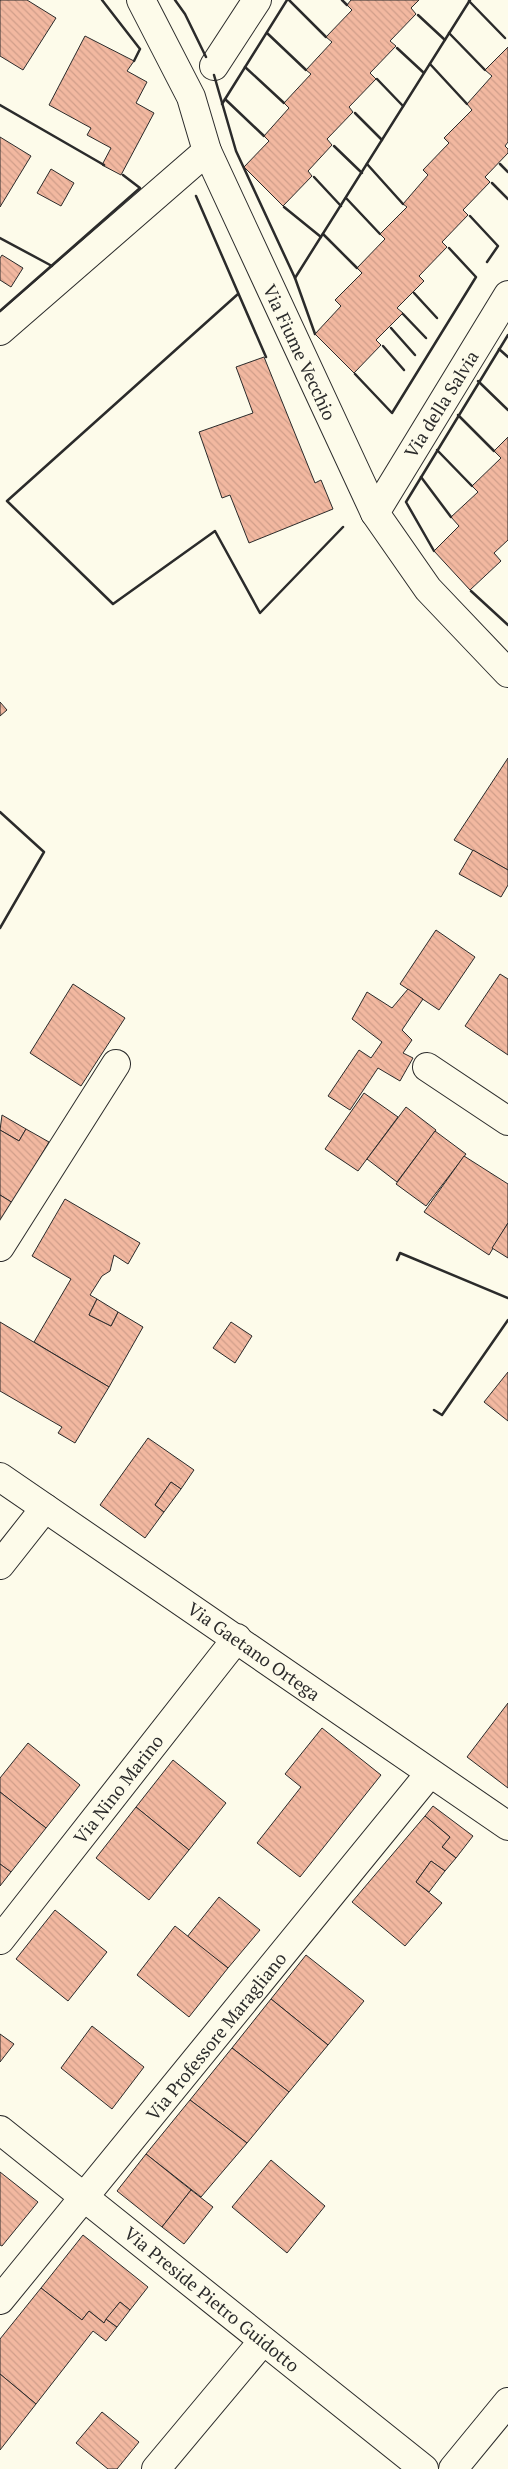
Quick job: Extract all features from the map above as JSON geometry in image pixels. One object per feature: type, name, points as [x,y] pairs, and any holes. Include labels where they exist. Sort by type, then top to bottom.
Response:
[{"type":"street","name":"Via Fiume Vecchio","points":[[141,0],[191,97],[207,151],[375,513],[428,589],[508,674]]},
{"type":"street","points":[[214,66],[257,0]]},
{"type":"street","points":[[0,331],[207,151]]},
{"type":"street","name":"Via della Salvia","points":[[375,513],[508,295]]},
{"type":"street","points":[[0,1247],[116,1064]]},
{"type":"street","points":[[427,1067],[508,1121]]},
{"type":"street","name":"Via Gaetano Ortega","points":[[0,1476],[508,1826]]},
{"type":"street","points":[[0,1565],[45,1508]]},
{"type":"street","name":"Via Nino Marino","points":[[0,1940],[237,1638]]},
{"type":"street","name":"Via Professore Maragliano","points":[[0,2300],[430,1772]]},
{"type":"street","name":"Via Preside Pietro Guidotto","points":[[0,2130],[424,2469]]},
{"type":"street","points":[[156,2469],[263,2340]]},
{"type":"street","points":[[453,2469],[508,2402]]},
{"type":"building","points":[[0,0],[27,0],[56,18],[23,70],[0,56]]},
{"type":"building","points":[[351,0],[419,0],[411,8],[416,14],[390,41],[396,46],[370,73],[376,79],[349,107],[353,112],[327,139],[332,145],[308,171],[312,176],[283,206],[244,167],[269,141],[264,136],[289,108],[284,103],[311,74],[306,70],[332,42],[326,37],[352,10],[347,5]]},
{"type":"building","points":[[85,36],[134,61],[127,71],[147,82],[136,103],[154,113],[121,175],[102,165],[111,148],[87,135],[91,128],[49,105]]},
{"type":"building","points":[[508,47],[508,142],[505,146],[508,149],[508,153],[485,177],[490,182],[463,210],[468,215],[442,242],[447,247],[419,276],[424,281],[397,308],[403,313],[376,340],[381,345],[354,373],[315,334],[341,306],[335,300],[362,273],[357,268],[385,239],[380,234],[407,207],[403,204],[428,175],[423,170],[449,143],[444,138],[472,110],[467,104],[492,76],[485,70]]},
{"type":"building","points":[[0,137],[31,156],[0,207]]},
{"type":"building","points":[[51,169],[74,183],[61,206],[37,193]]},
{"type":"building","points":[[2,255],[23,268],[11,287],[0,280],[0,258]]},
{"type":"building","points":[[264,357],[315,483],[321,480],[333,509],[249,543],[230,495],[222,498],[199,432],[253,413],[236,367]]},
{"type":"building","points":[[508,437],[508,540],[494,553],[501,561],[470,590],[434,551],[459,526],[451,517],[478,492],[472,486],[501,458],[494,451]]},
{"type":"building","points":[[0,702],[7,710],[0,716]]},
{"type":"building","points":[[508,758],[508,870],[454,840]]},
{"type":"building","points":[[473,850],[508,870],[508,885],[501,897],[459,874]]},
{"type":"building","points":[[436,930],[475,957],[439,1010],[400,984]]},
{"type":"building","points":[[500,974],[508,979],[508,1055],[465,1026]]},
{"type":"building","points":[[73,984],[125,1018],[81,1086],[30,1053]]},
{"type":"building","points":[[408,989],[423,999],[402,1030],[412,1040],[403,1053],[413,1058],[400,1081],[378,1068],[350,1110],[328,1096],[359,1050],[371,1058],[382,1042],[352,1019],[367,992],[392,1008]]},
{"type":"building","points":[[364,1093],[398,1117],[358,1171],[325,1149]]},
{"type":"building","points":[[406,1107],[436,1130],[397,1182],[367,1159]]},
{"type":"building","points":[[2,1115],[26,1129],[19,1141],[0,1130]]},
{"type":"building","points":[[26,1129],[49,1142],[13,1203],[0,1195],[0,1130],[19,1141]]},
{"type":"building","points":[[435,1131],[466,1154],[426,1206],[396,1184]]},
{"type":"building","points":[[464,1156],[508,1184],[508,1223],[489,1255],[424,1212]]},
{"type":"building","points":[[0,1195],[13,1203],[0,1224]]},
{"type":"building","points":[[65,1199],[140,1243],[128,1264],[114,1255],[110,1271],[102,1276],[90,1295],[97,1299],[89,1315],[111,1326],[118,1312],[143,1327],[109,1387],[34,1342],[71,1279],[32,1256]]},
{"type":"building","points":[[508,1223],[508,1258],[492,1248]]},
{"type":"building","points":[[97,1299],[118,1312],[111,1326],[89,1315]]},
{"type":"building","points":[[0,1322],[109,1387],[75,1443],[58,1433],[62,1427],[0,1391]]},
{"type":"building","points":[[231,1322],[252,1336],[235,1363],[213,1348]]},
{"type":"building","points":[[508,1372],[508,1421],[484,1402]]},
{"type":"building","points":[[148,1438],[194,1470],[181,1489],[171,1482],[155,1505],[164,1512],[145,1538],[100,1505]]},
{"type":"building","points":[[171,1482],[181,1489],[164,1512],[155,1505]]},
{"type":"building","points":[[508,1703],[508,1788],[467,1757]]},
{"type":"building","points":[[322,1728],[381,1775],[300,1877],[257,1843],[301,1787],[285,1774]]},
{"type":"building","points":[[28,1743],[80,1785],[46,1828],[0,1792],[0,1778]]},
{"type":"building","points":[[173,1760],[226,1803],[189,1850],[136,1807]]},
{"type":"building","points":[[0,1792],[46,1828],[11,1872],[0,1864]]},
{"type":"building","points":[[433,1806],[473,1836],[456,1858],[442,1847],[450,1837],[425,1816]]},
{"type":"building","points":[[136,1807],[189,1850],[149,1900],[96,1858]]},
{"type":"building","points":[[425,1816],[450,1837],[442,1847],[456,1858],[445,1871],[431,1861],[416,1882],[442,1903],[405,1946],[352,1902]]},
{"type":"building","points":[[431,1861],[445,1871],[429,1892],[416,1882]]},
{"type":"building","points":[[0,1864],[11,1872],[0,1886]]},
{"type":"building","points":[[219,1897],[260,1930],[228,1968],[187,1937]]},
{"type":"building","points":[[55,1910],[107,1952],[68,2001],[16,1959]]},
{"type":"building","points":[[175,1926],[228,1968],[189,2017],[137,1975]]},
{"type":"building","points":[[306,1955],[364,2001],[328,2045],[271,1999]]},
{"type":"building","points":[[271,1999],[328,2045],[289,2092],[232,2048]]},
{"type":"building","points":[[92,2026],[144,2067],[112,2109],[61,2068]]},
{"type":"building","points":[[0,2034],[14,2044],[0,2062]]},
{"type":"building","points":[[232,2048],[289,2092],[247,2143],[190,2100]]},
{"type":"building","points":[[190,2100],[247,2143],[201,2197],[146,2154]]},
{"type":"building","points":[[146,2154],[191,2190],[162,2227],[117,2191]]},
{"type":"building","points":[[271,2160],[325,2206],[287,2253],[232,2207]]},
{"type":"building","points":[[0,2172],[38,2202],[2,2246],[0,2245]]},
{"type":"building","points":[[191,2190],[213,2207],[184,2244],[162,2227]]},
{"type":"building","points":[[83,2235],[148,2287],[130,2310],[120,2302],[104,2323],[89,2311],[82,2320],[41,2288]]},
{"type":"building","points":[[41,2288],[82,2320],[89,2311],[104,2323],[106,2319],[117,2327],[106,2341],[93,2331],[36,2404],[0,2374],[0,2339]]},
{"type":"building","points":[[120,2302],[130,2310],[117,2327],[106,2319]]},
{"type":"building","points":[[0,2374],[36,2404],[0,2450]]},
{"type":"building","points":[[102,2412],[139,2442],[117,2469],[108,2469],[76,2443]]},
{"type":"wall","points":[[102,0],[140,49],[134,61]]},
{"type":"wall","points":[[175,0],[185,14],[206,57]]},
{"type":"wall","points":[[222,104],[287,0]]},
{"type":"wall","points":[[289,0],[326,37]]},
{"type":"wall","points":[[342,0],[347,5]]},
{"type":"wall","points":[[295,278],[470,0]]},
{"type":"wall","points":[[469,1],[505,38]]},
{"type":"wall","points":[[418,15],[445,40]]},
{"type":"wall","points":[[267,33],[306,70]]},
{"type":"wall","points":[[449,33],[485,70]]},
{"type":"wall","points":[[397,48],[424,73]]},
{"type":"wall","points":[[430,64],[467,104]]},
{"type":"wall","points":[[245,67],[284,103]]},
{"type":"wall","points":[[214,75],[236,151],[295,278],[315,334]]},
{"type":"wall","points":[[377,79],[403,106]]},
{"type":"wall","points":[[225,99],[264,136]]},
{"type":"wall","points":[[0,105],[104,165]]},
{"type":"wall","points":[[355,113],[382,140]]},
{"type":"wall","points":[[334,146],[362,173]]},
{"type":"wall","points":[[367,164],[403,204]]},
{"type":"wall","points":[[500,164],[508,172]]},
{"type":"wall","points":[[0,311],[140,188],[123,175]]},
{"type":"wall","points":[[314,177],[341,206]]},
{"type":"wall","points":[[492,183],[508,199]]},
{"type":"wall","points":[[196,196],[266,357]]},
{"type":"wall","points":[[346,198],[380,234]]},
{"type":"wall","points":[[284,207],[321,237]]},
{"type":"wall","points":[[470,216],[498,246],[487,262]]},
{"type":"wall","points":[[323,234],[357,268]]},
{"type":"wall","points":[[0,238],[52,266]]},
{"type":"wall","points":[[355,374],[392,413],[476,277],[449,248]]},
{"type":"wall","points":[[414,293],[437,318]]},
{"type":"wall","points":[[238,294],[7,501],[113,604],[215,531],[260,613],[343,527]]},
{"type":"wall","points":[[403,314],[426,338]]},
{"type":"wall","points":[[391,328],[415,355]]},
{"type":"wall","points":[[434,551],[406,502],[508,335]]},
{"type":"wall","points":[[383,346],[404,370]]},
{"type":"wall","points":[[499,349],[508,357]]},
{"type":"wall","points":[[478,381],[508,410]]},
{"type":"wall","points":[[458,415],[494,451]]},
{"type":"wall","points":[[437,450],[472,486]]},
{"type":"wall","points":[[421,477],[451,517]]},
{"type":"wall","points":[[471,591],[508,625]]},
{"type":"wall","points":[[0,812],[44,852],[0,928]]},
{"type":"wall","points":[[397,1260],[400,1253],[508,1298]]},
{"type":"wall","points":[[434,1410],[442,1415],[508,1320]]}]
